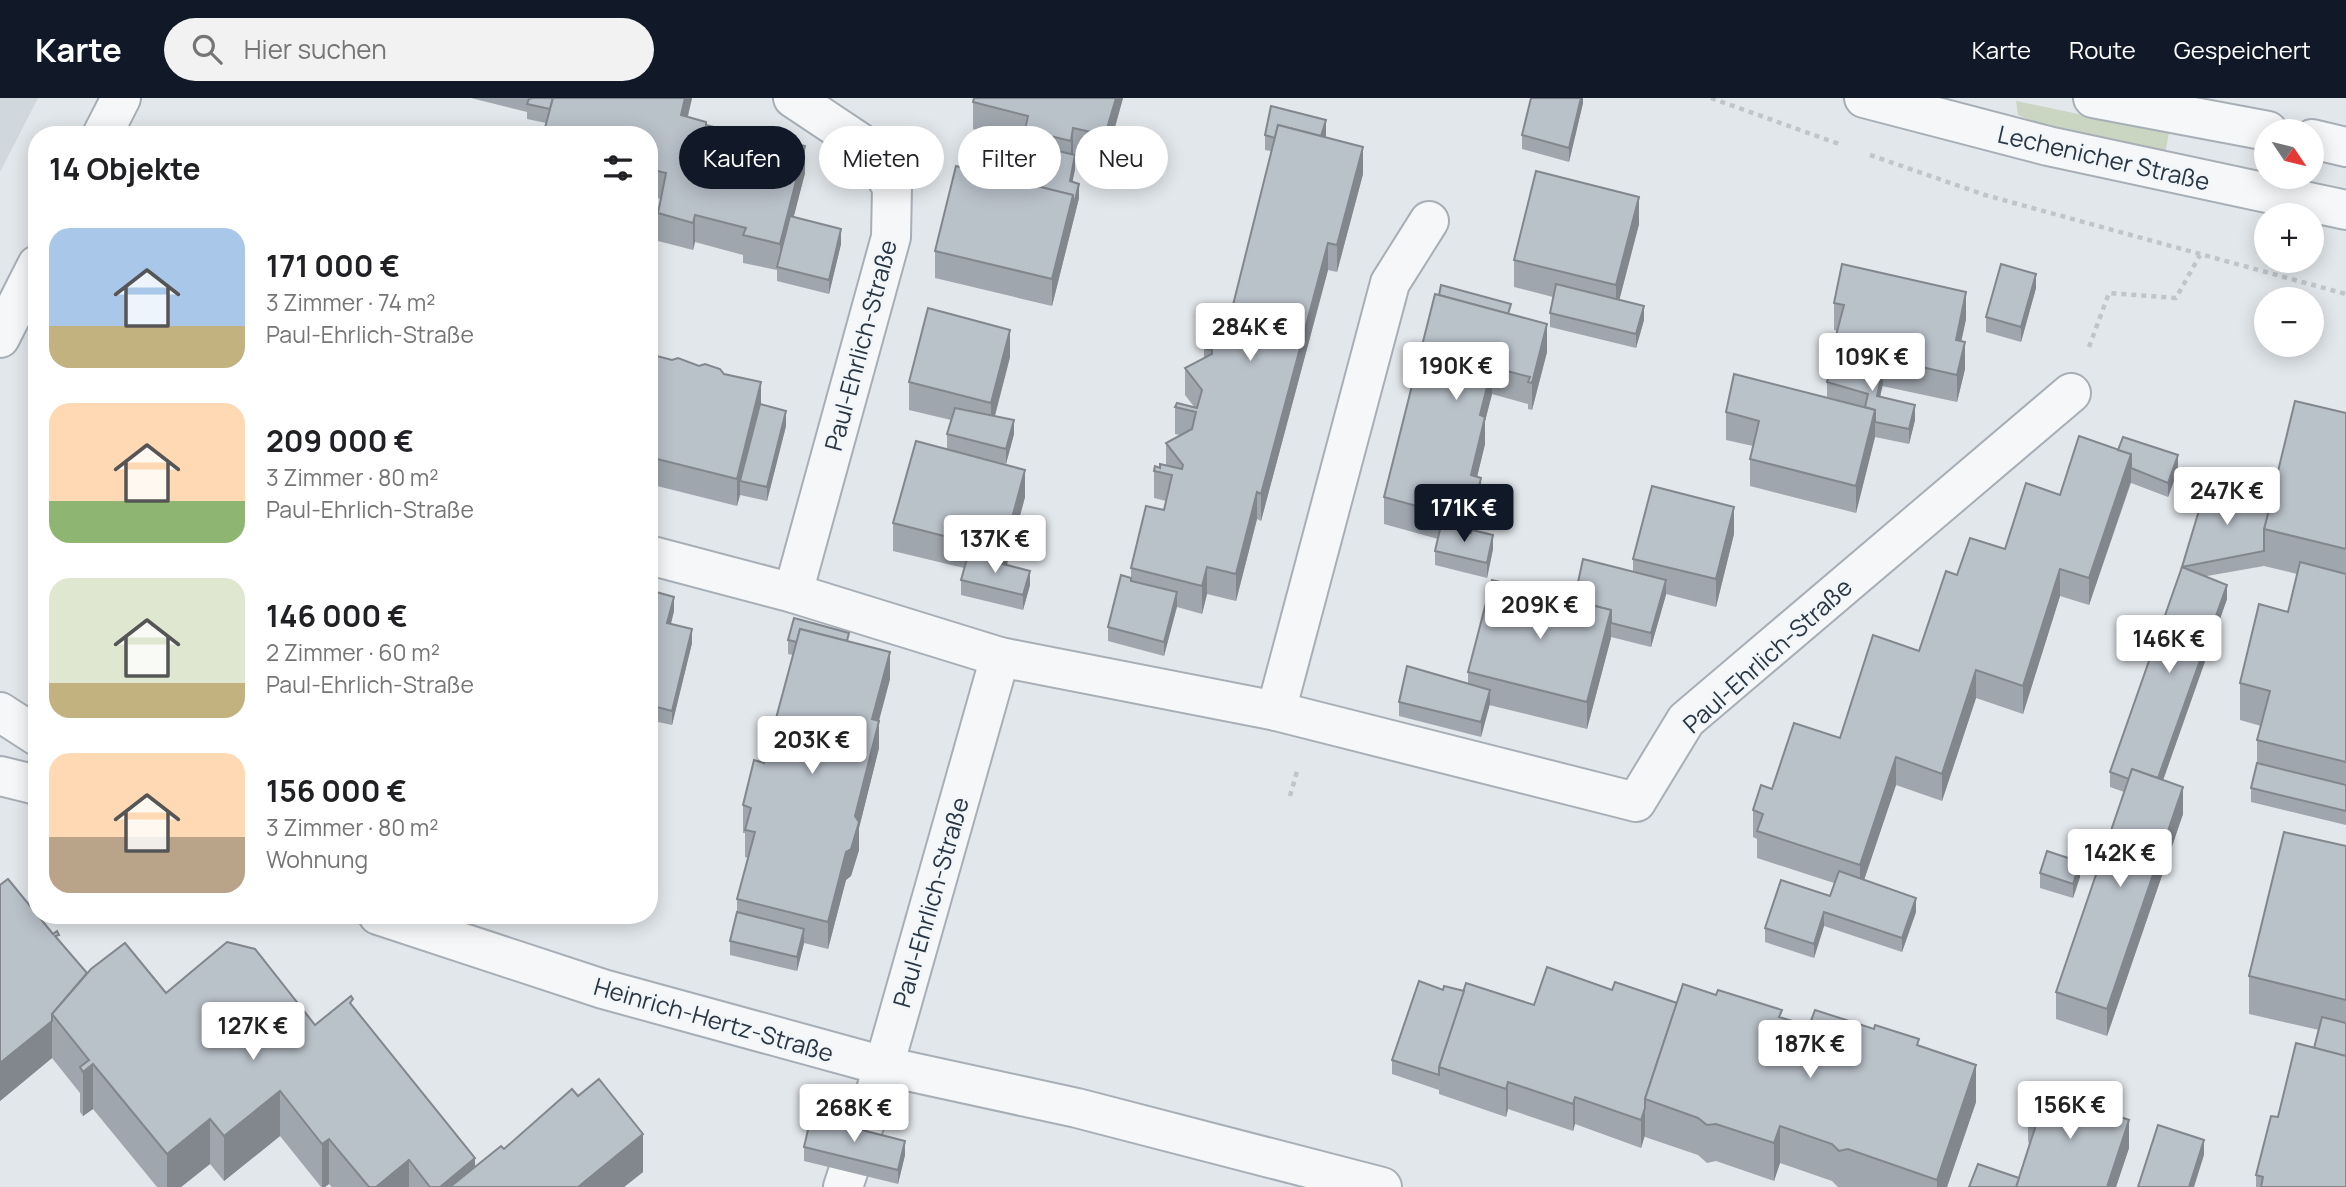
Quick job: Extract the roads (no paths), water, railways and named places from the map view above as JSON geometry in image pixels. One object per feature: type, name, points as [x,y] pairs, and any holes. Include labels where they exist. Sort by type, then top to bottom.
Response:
[{"type":"street","points":[[107,126],[121,98]]},
{"type":"street","name":"Paul-Ehrlich-Straße","points":[[793,98],[868,148],[892,187],[891,237],[793,593]]},
{"type":"street","name":"Lechenicher Straße","points":[[1864,98],[2048,146],[2346,210]]},
{"type":"street","points":[[2093,98],[2254,128]]},
{"type":"street","points":[[2324,142],[2346,147]]},
{"type":"street","points":[[1276,711],[1391,283],[1429,221]]},
{"type":"street","points":[[0,338],[28,283]]},
{"type":"street","name":"Paul-Ehrlich-Straße","points":[[658,557],[793,593],[1000,657],[1276,711],[1636,802],[1686,720],[2071,393]]},
{"type":"street","name":"Paul-Ehrlich-Straße","points":[[850,1167],[884,1066],[1000,657]]},
{"type":"street","points":[[0,712],[28,730]]},
{"type":"street","points":[[0,776],[28,783]]},
{"type":"street","name":"Heinrich-Hertz-Straße","points":[[405,924],[603,989],[884,1066],[1077,1108],[1382,1187]]}]
